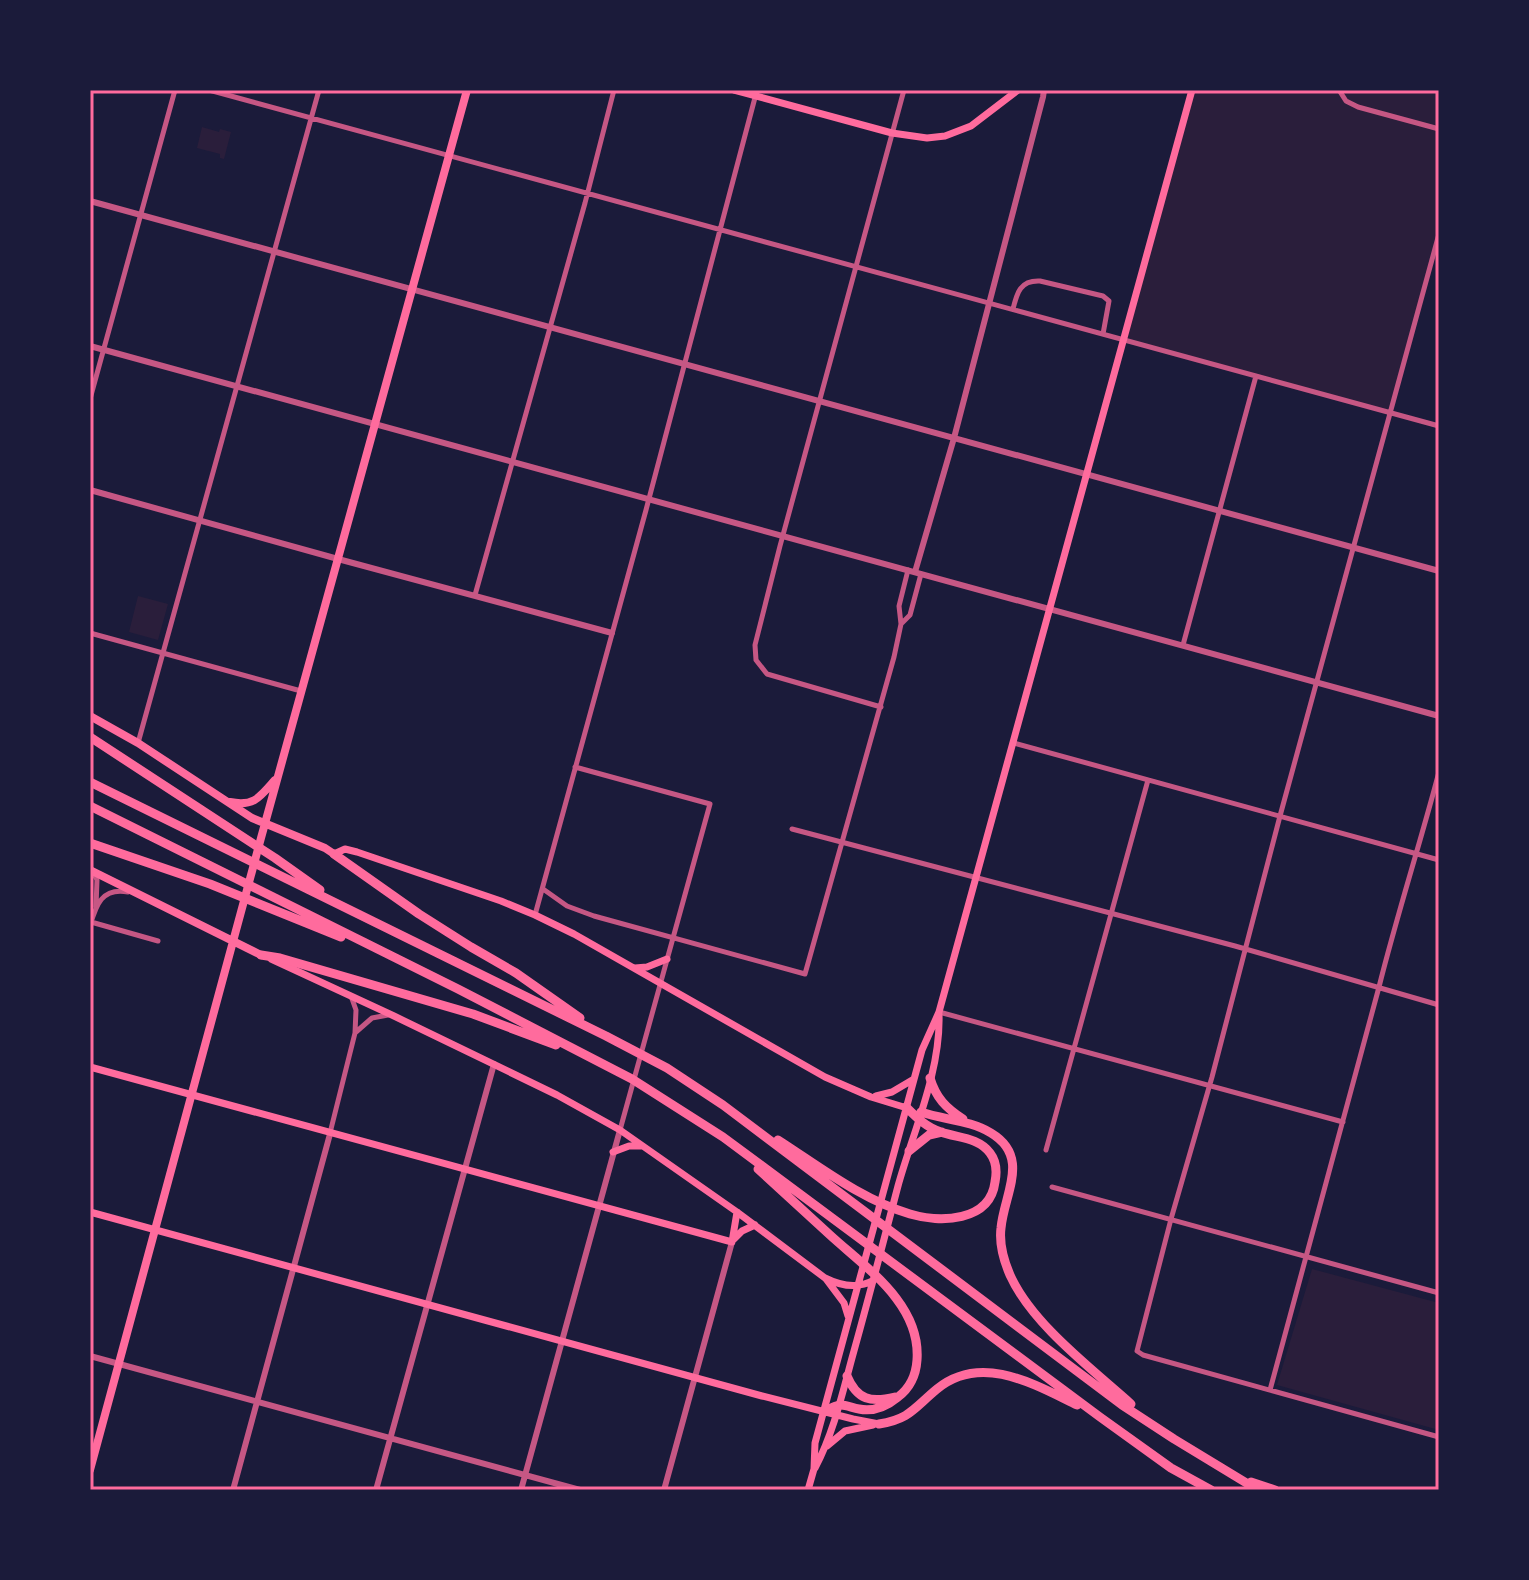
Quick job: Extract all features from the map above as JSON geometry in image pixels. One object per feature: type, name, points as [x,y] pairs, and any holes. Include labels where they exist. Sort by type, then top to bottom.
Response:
[{"type":"highway","points":[[90,737],[343,906]]},
{"type":"highway","points":[[90,782],[667,1068],[879,1202],[923,1218],[961,1217],[975,1211],[988,1201],[995,1187],[996,1168],[992,1157],[976,1142],[927,1126],[920,1116]]},
{"type":"highway","points":[[90,806],[632,1079],[723,1137],[1200,1490]]},
{"type":"highway","points":[[90,843],[198,880],[407,963]]},
{"type":"highway","points":[[334,854],[606,1036]]},
{"type":"highway","points":[[261,955],[473,1014],[596,1060]]},
{"type":"highway","points":[[930,1078],[934,1091],[945,1107],[996,1137],[1010,1155],[1013,1177],[1000,1237],[1006,1265],[1019,1292],[1035,1314],[1065,1344],[1154,1426]]},
{"type":"highway","points":[[723,1105],[1122,1405],[1258,1490]]},
{"type":"highway","points":[[906,1107],[920,1116],[976,1127]]},
{"type":"highway","points":[[909,1151],[929,1135],[942,1132]]},
{"type":"highway","points":[[723,1137],[879,1279],[900,1304],[913,1330],[917,1359],[910,1385],[902,1394],[876,1409],[824,1412]]},
{"type":"highway","points":[[879,1424],[902,1418],[951,1381],[968,1374],[987,1372],[1028,1381],[1100,1417]]},
{"type":"highway","points":[[847,1376],[855,1391],[874,1401],[902,1394]]},
{"type":"highway","points":[[1171,1468],[1211,1490]]},
{"type":"highway","points":[[1231,1474],[1275,1490]]},
{"type":"main road","points":[[90,1470],[467,90]]},
{"type":"main road","points":[[734,90],[756,93],[892,133],[927,138],[958,133],[982,119],[1018,90]]},
{"type":"main road","points":[[808,1490],[814,1469],[826,1447],[847,1376],[862,1285],[906,1107],[922,1050],[939,1012],[1192,90]]},
{"type":"main road","points":[[90,716],[265,824],[334,854],[345,849],[357,852],[535,915],[574,934],[825,1077],[871,1097],[906,1107]]},
{"type":"main road","points":[[224,800],[240,804],[252,802],[278,777]]},
{"type":"main road","points":[[90,870],[557,1095],[644,1146],[834,1283],[862,1285],[874,1280],[930,1078],[940,1031],[939,1012]]},
{"type":"main road","points":[[634,968],[647,967],[667,959]]},
{"type":"main road","points":[[90,1067],[732,1242]]},
{"type":"main road","points":[[871,1097],[892,1092],[914,1079]]},
{"type":"main road","points":[[613,1152],[629,1146],[644,1146]]},
{"type":"main road","points":[[90,1212],[824,1412]]},
{"type":"main road","points":[[732,1242],[737,1212]]},
{"type":"main road","points":[[732,1242],[742,1231],[755,1225]]},
{"type":"main road","points":[[825,1278],[844,1303],[848,1316]]},
{"type":"main road","points":[[814,1469],[815,1443],[848,1316],[862,1285]]},
{"type":"main road","points":[[837,1410],[879,1424]]},
{"type":"main road","points":[[826,1447],[845,1431],[879,1424]]},
{"type":"street","points":[[90,399],[175,90]]},
{"type":"street","points":[[209,90],[1439,426]]},
{"type":"street","points":[[138,743],[319,90]]},
{"type":"street","points":[[475,595],[614,90]]},
{"type":"street","points":[[881,707],[772,676],[762,670],[755,653],[756,638],[783,535],[904,90]]},
{"type":"street","points":[[543,889],[580,912],[805,974],[881,707],[901,624],[899,606],[915,572],[954,438],[1044,90]]},
{"type":"street","points":[[1339,90],[1346,101],[1358,107],[1439,129]]},
{"type":"street","points":[[535,915],[756,93]]},
{"type":"street","points":[[90,201],[1439,571]]},
{"type":"street","points":[[1439,234],[1137,1351],[1439,1437]]},
{"type":"street","points":[[1013,309],[1021,285],[1030,281],[1103,296],[1109,301],[1103,334]]},
{"type":"street","points":[[90,346],[1439,716]]},
{"type":"street","points":[[1183,645],[1256,376]]},
{"type":"street","points":[[90,490],[612,633]]},
{"type":"street","points":[[901,624],[910,615],[915,572]]},
{"type":"street","points":[[90,633],[302,691]]},
{"type":"street","points":[[1014,743],[1439,860]]},
{"type":"street","points":[[521,1490],[710,804],[575,767]]},
{"type":"street","points":[[1270,1390],[1395,920],[1439,772]]},
{"type":"street","points":[[1046,1150],[1148,780]]},
{"type":"street","points":[[792,829],[964,876],[977,876],[1439,1005]]},
{"type":"street","points":[[90,870],[97,880],[96,908]]},
{"type":"street","points":[[144,896],[122,891],[105,895],[90,924],[158,941]]},
{"type":"street","points":[[233,1490],[355,1033],[356,1010],[351,996]]},
{"type":"street","points":[[939,1012],[1343,1122]]},
{"type":"street","points":[[355,1033],[372,1018],[394,1016]]},
{"type":"street","points":[[376,1490],[494,1064]]},
{"type":"street","points":[[1052,1187],[1439,1292]]},
{"type":"street","points":[[664,1490],[732,1242]]},
{"type":"street","points":[[90,1356],[580,1490]]},
{"type":"shaded area","points":[[1192,90],[1439,90],[1439,233],[1391,412],[1124,340]]},
{"type":"shaded area","points":[[202,127],[231,132],[224,159],[220,158],[220,154],[197,148]]},
{"type":"shaded area","points":[[138,596],[168,604],[158,640],[129,632]]},
{"type":"shaded area","points":[[1312,1269],[1439,1303],[1439,1430],[1277,1385]]}]
